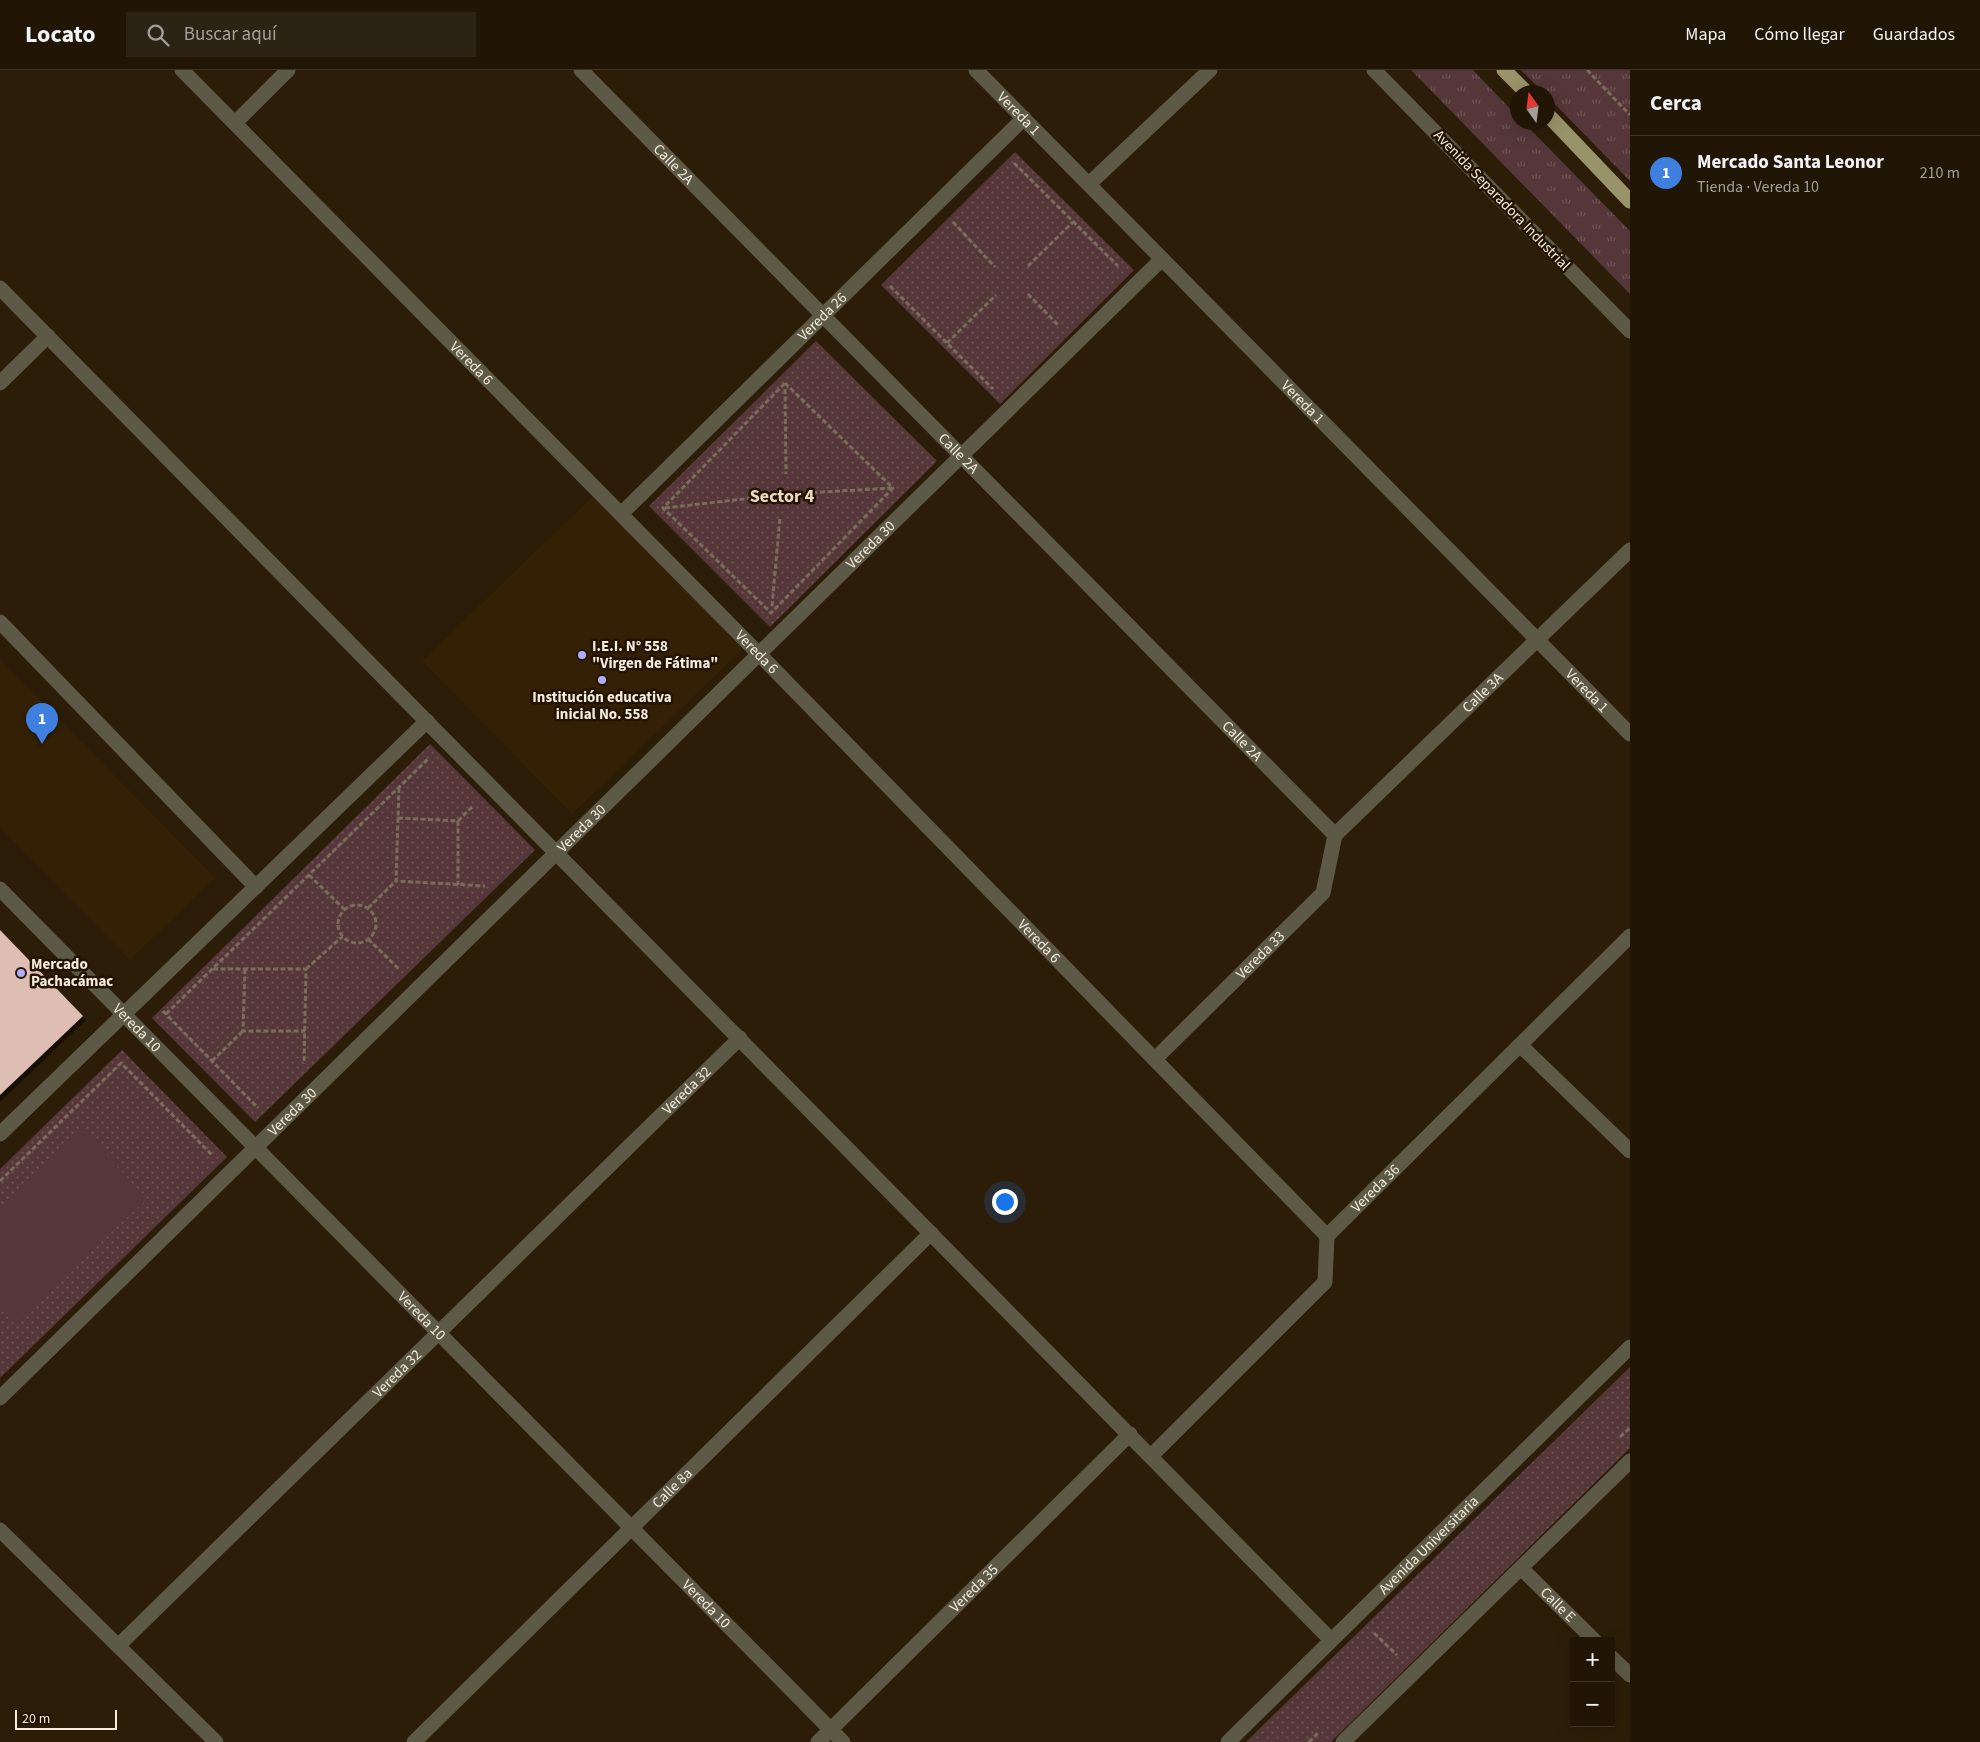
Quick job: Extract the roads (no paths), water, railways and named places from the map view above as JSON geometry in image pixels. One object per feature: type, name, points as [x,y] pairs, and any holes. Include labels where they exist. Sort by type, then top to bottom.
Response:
[{"type":"main road","points":[[1504,70],[1519,85]]},
{"type":"main road","points":[[1555,122],[1630,201]]},
{"type":"street","name":"Vereda 6","points":[[182,70],[760,654],[1327,1236]]},
{"type":"street","points":[[234,123],[288,70]]},
{"type":"street","name":"Calle 2A","points":[[582,70],[1335,835]]},
{"type":"street","name":"Vereda 1","points":[[976,70],[1630,734]]},
{"type":"street","points":[[1089,184],[1210,70]]},
{"type":"street","name":"Avenida Separadora Industrial","points":[[1374,70],[1630,331]]},
{"type":"street","name":"Vereda 26","points":[[621,514],[1024,118]]},
{"type":"street","name":"Vereda 30","points":[[0,1398],[1162,259]]},
{"type":"street","points":[[0,288],[1331,1640]]},
{"type":"street","points":[[0,383],[48,336]]},
{"type":"street","name":"Calle 3A","points":[[1335,835],[1630,550]]},
{"type":"street","points":[[0,622],[256,887]]},
{"type":"street","points":[[0,1134],[427,721]]},
{"type":"street","name":"Vereda 33","points":[[1155,1059],[1323,893],[1335,835]]},
{"type":"street","name":"Vereda 10","points":[[0,889],[843,1742]]},
{"type":"street","name":"Vereda 36","points":[[1327,1236],[1630,936]]},
{"type":"street","name":"Vereda 32","points":[[118,1646],[740,1038]]},
{"type":"street","points":[[1520,1045],[1630,1150]]},
{"type":"street","name":"Calle 8a","points":[[414,1742],[932,1233]]},
{"type":"street","points":[[1151,1456],[1325,1282],[1327,1236]]},
{"type":"street","name":"Avenida Universitaria","points":[[1228,1742],[1630,1347]]},
{"type":"street","name":"Vereda 35","points":[[818,1742],[1130,1434]]},
{"type":"street","points":[[1343,1742],[1630,1461]]},
{"type":"street","points":[[0,1530],[216,1742]]},
{"type":"street","name":"Calle E","points":[[1521,1568],[1591,1637]]},
{"type":"street","points":[[1615,1661],[1630,1675]]},
{"type":"place","name":"I.E.I. N° 558 \"Virgen de Fátima\"","points":[[582,655]]},
{"type":"place","name":"Institución educativa inicial No. 558","points":[[602,680]]},
{"type":"place","name":"Mercado Santa Leonor","points":[[42,744]]},
{"type":"place","name":"Mercado Pachacámac","points":[[21,973]]},
{"type":"district","name":"Sector 4","points":[[782,496]]}]
